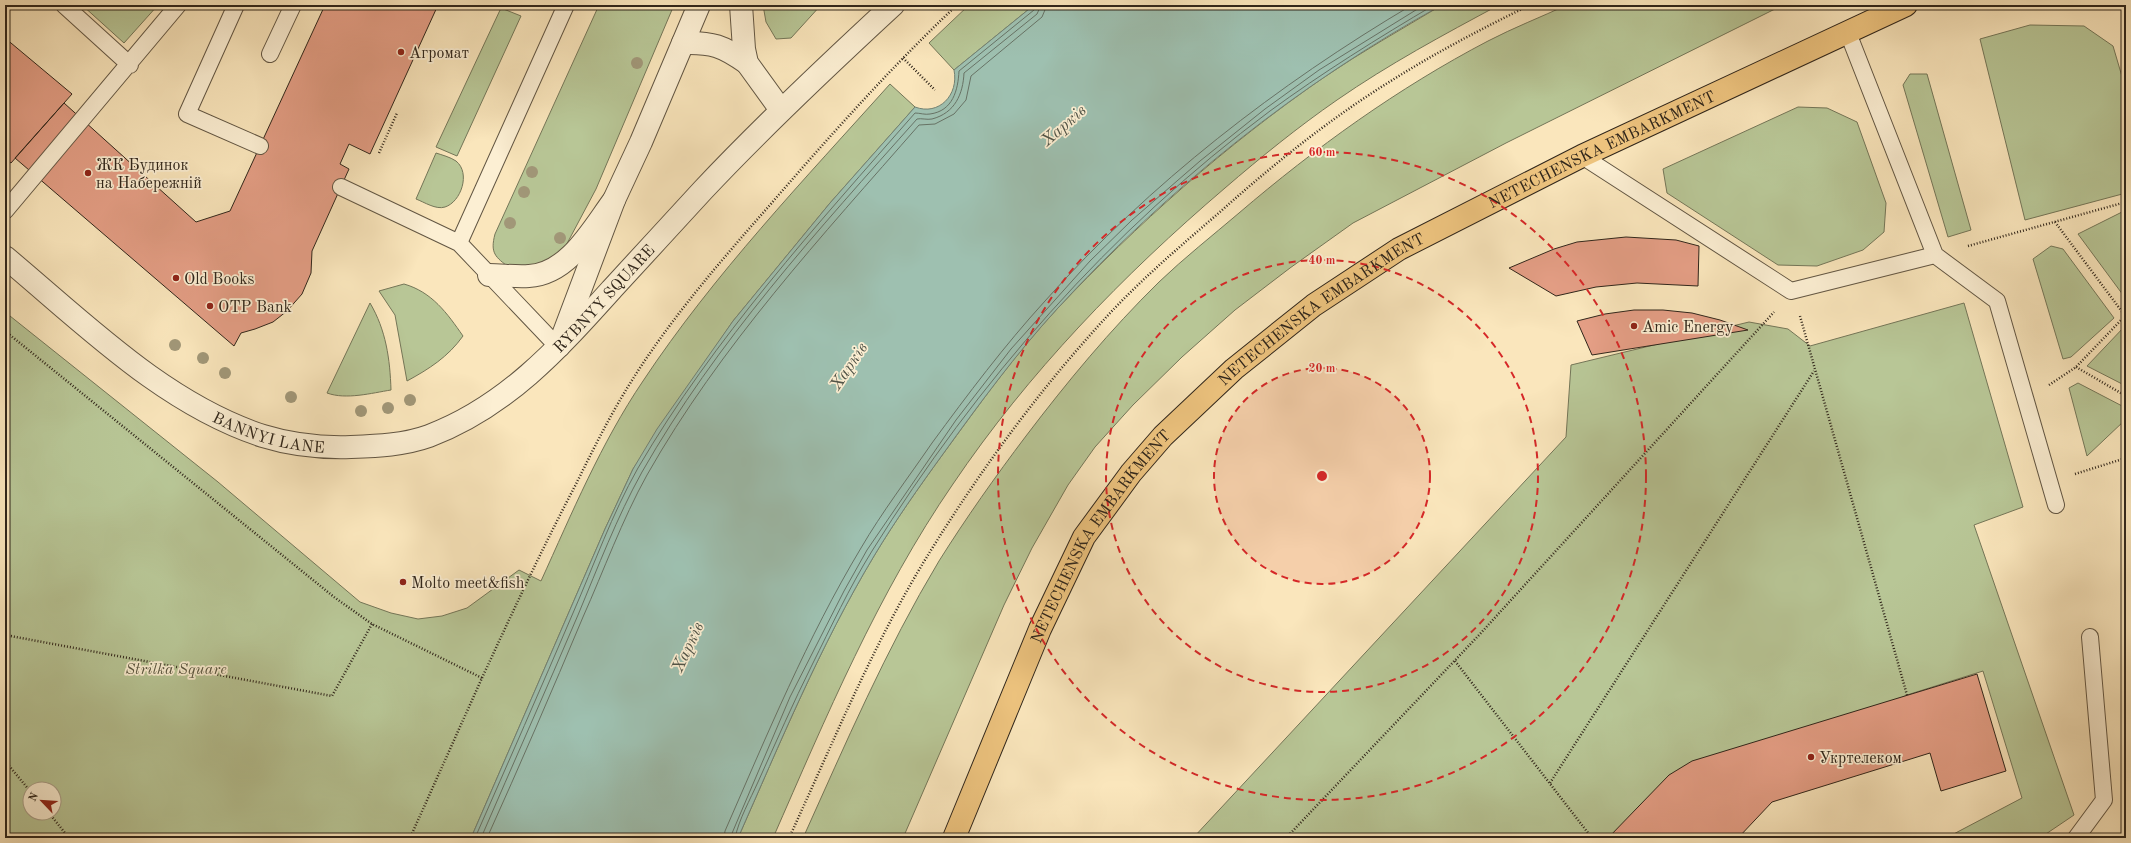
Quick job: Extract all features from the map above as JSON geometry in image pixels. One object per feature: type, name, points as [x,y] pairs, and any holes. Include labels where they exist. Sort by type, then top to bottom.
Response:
[{"type":"main road","name":"NETECHENSKA EMBARKMENT","points":[[954,838],[1040,629],[1066,571],[1084,537],[1105,506],[1163,436],[1234,369],[1314,305],[1399,249],[1582,156],[1903,6]]},
{"type":"street","name":"RYBNYY SQUARE","points":[[559,348],[614,200],[699,5]]},
{"type":"street","points":[[741,5],[742,35],[747,63]]},
{"type":"street","name":"RYBNYY SQUARE","points":[[559,348],[706,186],[814,77],[893,5]]},
{"type":"street","points":[[683,43],[705,42],[729,50],[747,63],[781,110]]},
{"type":"street","points":[[489,274],[530,276],[554,269],[574,254],[614,200]]},
{"type":"street","name":"BANNYI LANE","points":[[5,257],[106,342],[184,400],[236,426],[262,436],[294,444],[328,448],[380,446],[427,437],[480,412],[499,399],[559,348]]},
{"type":"lane","points":[[64,5],[130,65]]},
{"type":"lane","points":[[5,211],[130,65],[178,5]]},
{"type":"lane","points":[[236,5],[187,114],[260,146]]},
{"type":"lane","points":[[270,54],[293,5]]},
{"type":"lane","points":[[459,242],[566,5]]},
{"type":"lane","points":[[1848,33],[1935,255],[1997,301],[2056,505]]},
{"type":"lane","points":[[1582,156],[1791,291],[1935,255]]},
{"type":"lane","points":[[341,187],[459,242],[559,348]]},
{"type":"lane","points":[[2076,838],[2104,800],[2090,636]]},
{"type":"path","points":[[410,838],[529,575],[594,448],[625,391],[646,359],[732,248],[837,128],[903,58],[957,5]]},
{"type":"path","points":[[789,838],[884,633],[927,556],[968,492],[1026,414],[1085,341],[1113,310],[1170,256],[1296,147],[1392,80],[1472,34],[1530,5]]},
{"type":"path","points":[[903,58],[935,90]]},
{"type":"path","points":[[379,153],[397,113]]},
{"type":"path","points":[[1935,255],[2126,202]]},
{"type":"path","points":[[2026,401],[2076,367],[2126,317],[2055,222]]},
{"type":"path","points":[[1791,291],[1810,346],[1814,371],[1907,695]]},
{"type":"path","points":[[1286,838],[1455,661],[1754,336],[1791,291]]},
{"type":"path","points":[[5,331],[334,597],[372,624],[482,678]]},
{"type":"path","points":[[2076,367],[2126,396]]},
{"type":"path","points":[[1550,784],[1814,371]]},
{"type":"path","points":[[2049,482],[2126,458]]},
{"type":"path","points":[[5,635],[332,696],[372,624]]},
{"type":"path","points":[[1455,661],[1592,838]]},
{"type":"path","points":[[5,761],[22,781]]},
{"type":"path","points":[[56,821],[70,838]]},
{"type":"green space","points":[[82,5],[158,5],[124,43]]},
{"type":"green space","points":[[599,5],[674,5],[596,189],[562,253],[549,264],[510,268],[495,254],[493,246],[495,234]]},
{"type":"green space","points":[[763,5],[821,5],[791,38],[776,39],[766,22]]},
{"type":"green space","points":[[969,5],[1034,5],[954,70],[929,43]]},
{"type":"green space","points":[[1442,5],[1499,5],[1376,74],[1322,110],[1280,142],[1187,221],[1150,255],[1079,327],[1045,365],[982,443],[953,484],[901,568],[877,612],[833,702],[773,838],[738,838],[818,660],[854,590],[874,556],[934,466],[984,398],[1042,326],[1087,277],[1119,246],[1217,158],[1252,130],[1337,68]]},
{"type":"green space","points":[[1567,5],[1783,5],[1506,143],[1353,223],[1235,310],[1182,357],[1133,405],[1095,447],[1068,485],[1032,548],[1004,605],[903,838],[803,838],[901,628],[939,561],[981,498],[1026,436],[1073,376],[1123,319],[1159,282],[1198,247],[1297,165],[1358,120],[1455,59],[1498,36]]},
{"type":"green space","points":[[501,8],[521,16],[457,156],[436,147]]},
{"type":"green space","points":[[2030,25],[2084,26],[2113,46],[2126,90],[2126,193],[2025,220],[1980,39]]},
{"type":"green space","points":[[1910,74],[1927,74],[1971,230],[1948,237],[1903,85]]},
{"type":"green space","name":"Strilka Square","points":[[890,84],[915,107],[830,203],[733,321],[633,469],[605,529],[471,838],[5,838],[5,312],[218,482],[360,602],[391,613],[418,619],[442,616],[467,608],[519,570],[541,581],[600,454],[643,381],[670,341],[699,303],[793,192]]},
{"type":"green space","points":[[1798,107],[1827,108],[1857,122],[1886,203],[1884,232],[1863,250],[1817,266],[1778,265],[1667,193],[1663,169]]},
{"type":"green space","points":[[436,153],[456,161],[463,173],[462,187],[456,199],[451,204],[441,208],[434,207],[416,199]]},
{"type":"green space","points":[[2126,210],[2126,299],[2078,234]]},
{"type":"green space","points":[[2051,246],[2063,249],[2114,318],[2071,357],[2063,359],[2033,259]]},
{"type":"green space","points":[[404,284],[423,292],[438,304],[463,336],[438,362],[407,381],[395,315],[379,291]]},
{"type":"green space","points":[[370,303],[380,324],[386,345],[390,367],[391,390],[351,396],[327,393]]},
{"type":"green space","points":[[1964,303],[2023,507],[1974,525],[2074,815],[2040,838],[1946,838],[2022,798],[1983,671],[1907,695],[1608,838],[1193,838],[1566,437],[1571,365],[1749,322],[1788,329],[1810,346]]},
{"type":"green space","points":[[2125,326],[2126,328],[2126,386],[2087,366]]},
{"type":"green space","points":[[2078,383],[2126,408],[2124,421],[2087,456],[2069,388]]},
{"type":"water","name":"Харків","points":[[1034,5],[1442,5],[1337,69],[1286,104],[1237,141],[1143,222],[1099,265],[1057,309],[1012,361],[934,466],[899,517],[854,590],[818,660],[738,838],[471,838],[605,529],[633,469],[657,429],[733,321],[830,203],[915,107],[932,109],[945,101],[953,88],[955,79],[954,70]]},
{"type":"building","name":"ЖК Будинок на Набережній","points":[[325,5],[438,5],[370,154],[349,144],[340,164],[349,169],[312,251],[311,273],[302,294],[287,311],[273,322],[241,333],[234,346],[15,158],[64,103],[196,222],[230,211]]},
{"type":"building","points":[[5,38],[72,94],[11,163],[5,159]]},
{"type":"building","points":[[1626,237],[1676,240],[1699,246],[1698,286],[1637,283],[1596,287],[1556,296],[1509,268],[1554,249],[1577,242]]},
{"type":"building","points":[[1634,310],[1663,310],[1692,313],[1720,320],[1748,330],[1592,355],[1577,321],[1605,314]]},
{"type":"building","name":"Укртелеком","points":[[1977,674],[2006,771],[1941,791],[1930,753],[1772,802],[1738,838],[1608,838],[1669,775],[1692,761]]},
{"type":"place","name":"Агромат","points":[[401,52]]},
{"type":"place","name":"ЖК Будинок на Набережній","points":[[88,173]]},
{"type":"place","name":"Old Books","points":[[176,278]]},
{"type":"place","name":"OTP Bank","points":[[210,306]]},
{"type":"place","name":"Amic Energy","points":[[1634,326]]},
{"type":"place","name":"Molto meet&fish","points":[[403,582]]},
{"type":"place","name":"Укртелеком","points":[[1811,757]]}]
